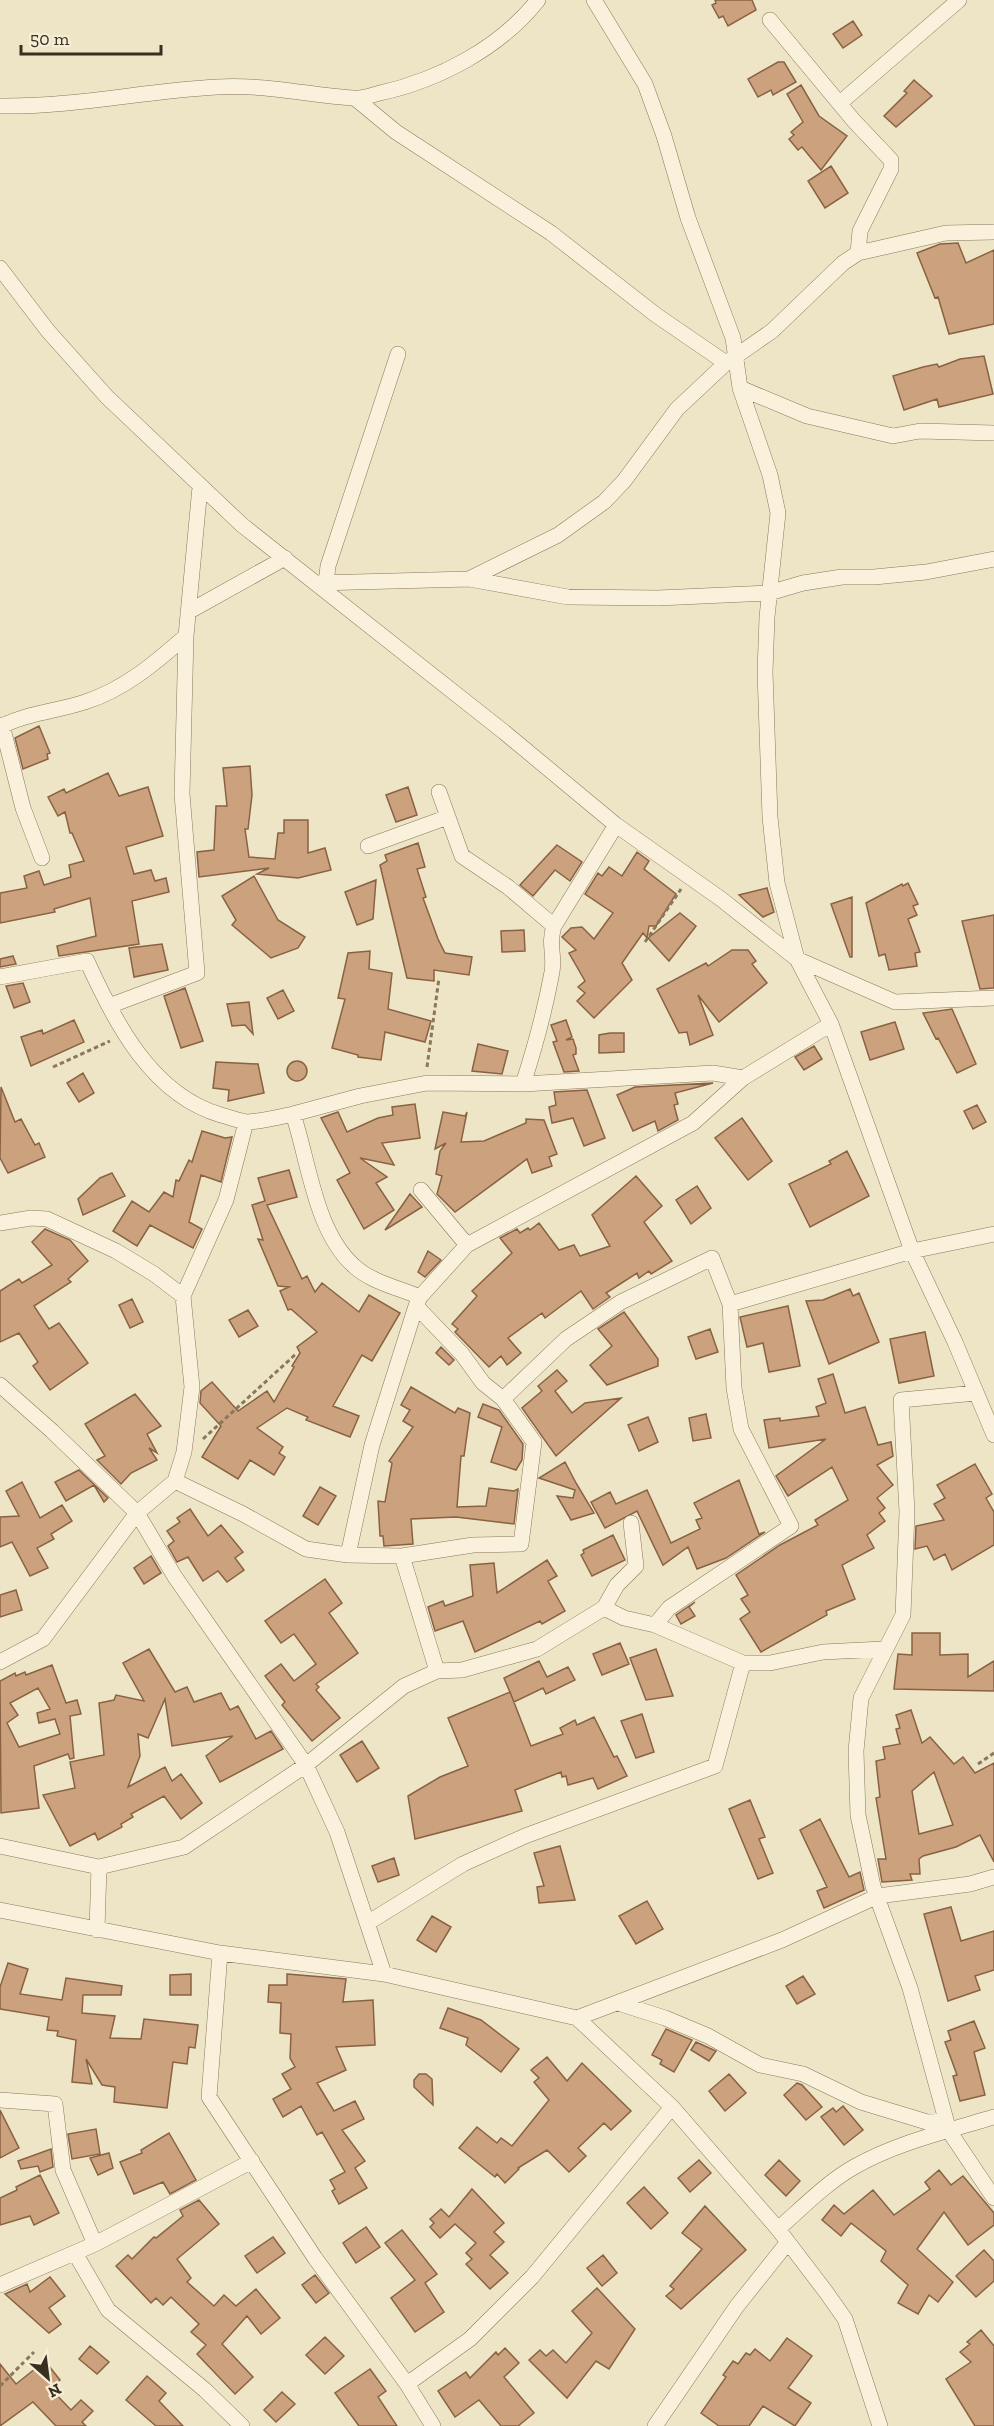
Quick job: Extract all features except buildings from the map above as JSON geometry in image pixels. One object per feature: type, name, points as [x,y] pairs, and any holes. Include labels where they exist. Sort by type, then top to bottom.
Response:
[{"type":"street","points":[[0,106],[108,100],[160,90],[227,86],[356,99],[403,88],[439,74],[498,40],[538,0]]},
{"type":"street","points":[[594,0],[645,84],[664,136],[688,218],[733,338],[731,359],[770,475],[778,513],[773,574],[769,593],[765,672],[770,817],[777,884],[797,958],[831,1024],[912,1251],[955,1342],[994,1435]]},
{"type":"street","points":[[840,103],[943,17],[959,0]]},
{"type":"street","points":[[770,20],[891,160],[891,169],[860,231],[858,253]]},
{"type":"street","points":[[356,99],[396,132],[551,233],[656,315],[731,359]]},
{"type":"street","points":[[470,579],[558,535],[604,502],[624,481],[677,409],[731,359],[772,331],[843,263],[858,253],[946,233],[994,232]]},
{"type":"street","points":[[0,268],[48,331],[107,398],[200,487],[243,525],[321,583],[615,825],[797,958],[895,1002],[994,998]]},
{"type":"street","points":[[321,583],[398,354]]},
{"type":"street","points":[[740,388],[807,416],[892,436],[920,430],[994,433]]},
{"type":"street","points":[[109,1006],[197,973],[182,794],[186,636],[200,487]]},
{"type":"street","points":[[188,612],[285,558]]},
{"type":"street","points":[[321,583],[399,579],[470,579],[568,597],[658,598],[769,593],[813,581],[926,572],[994,559]]},
{"type":"street","points":[[42,858],[23,808],[1,726],[85,702],[118,689],[156,663],[186,636]]},
{"type":"street","points":[[439,792],[462,856],[508,887],[554,926]]},
{"type":"street","points":[[368,846],[448,817]]},
{"type":"street","points":[[523,1084],[536,1042],[552,968],[549,940],[554,926],[615,825]]},
{"type":"street","points":[[0,977],[87,962],[125,1034],[158,1076],[202,1109],[246,1122],[293,1114],[360,1096],[424,1084],[523,1084],[713,1073],[743,1078]]},
{"type":"street","points":[[348,1555],[372,1445],[418,1302],[467,1245],[693,1124],[743,1078],[831,1024]]},
{"type":"street","points":[[175,1481],[243,1514],[306,1549],[348,1555],[402,1556],[473,1545],[521,1544],[534,1442],[503,1399],[483,1383],[418,1302],[353,1266],[332,1236],[319,1209],[293,1114]]},
{"type":"street","points":[[0,1662],[44,1639],[137,1513],[175,1481],[184,1452],[192,1388],[183,1296],[226,1200],[246,1122]]},
{"type":"street","points":[[421,1190],[467,1245]]},
{"type":"street","points":[[0,1223],[47,1218],[116,1251],[154,1274],[183,1296]]},
{"type":"street","points":[[730,1304],[912,1251],[994,1234]]},
{"type":"street","points":[[503,1399],[566,1339],[621,1302],[712,1258],[730,1304],[734,1388],[741,1429],[791,1526],[669,1608],[655,1625]]},
{"type":"street","points":[[0,1385],[52,1431],[137,1513],[175,1577],[306,1765],[337,1832],[369,1922],[384,1974]]},
{"type":"street","points":[[976,1394],[901,1400],[907,1512],[903,1615],[861,1698],[856,1751],[858,1815],[866,1861],[910,1988],[947,2126],[994,2198]]},
{"type":"street","points":[[0,1846],[99,1867],[184,1847],[306,1765],[404,1686],[436,1671],[462,1670],[537,1649],[604,1608],[617,1585],[636,1566],[631,1523]]},
{"type":"street","points":[[402,1556],[436,1671]]},
{"type":"street","points":[[604,1608],[624,1618],[655,1625],[743,1663],[770,1663],[823,1652],[884,1649]]},
{"type":"street","points":[[369,1922],[464,1864],[515,1840],[715,1766],[743,1663]]},
{"type":"street","points":[[97,1930],[99,1867]]},
{"type":"street","points":[[577,2018],[782,1940],[878,1896],[969,1884],[994,1876]]},
{"type":"street","points":[[0,1910],[220,1953],[384,1974],[577,2018],[672,2107],[788,2242],[845,2319],[880,2426]]},
{"type":"street","points":[[220,1953],[209,2097],[315,2258],[407,2384],[433,2426]]},
{"type":"street","points":[[618,2003],[665,2018],[708,2036],[760,2065],[803,2074],[861,2102],[947,2126]]},
{"type":"street","points":[[0,2100],[55,2104],[63,2170],[95,2244]]},
{"type":"street","points":[[407,2384],[470,2339],[532,2277],[672,2107]]},
{"type":"street","points":[[778,2229],[836,2179],[855,2166],[927,2137],[947,2126],[994,2117]]},
{"type":"street","points":[[0,2285],[95,2244],[252,2162]]},
{"type":"street","points":[[655,2426],[737,2306],[788,2242]]},
{"type":"street","points":[[75,2253],[108,2310],[205,2390],[242,2426]]},
{"type":"path","points":[[645,942],[689,878]]},
{"type":"path","points":[[424,1084],[440,978]]},
{"type":"path","points":[[52,1067],[125,1034]]},
{"type":"path","points":[[184,1452],[215,1430],[297,1353]]},
{"type":"path","points":[[978,1764],[994,1753]]},
{"type":"path","points":[[0,2385],[34,2352]]}]
